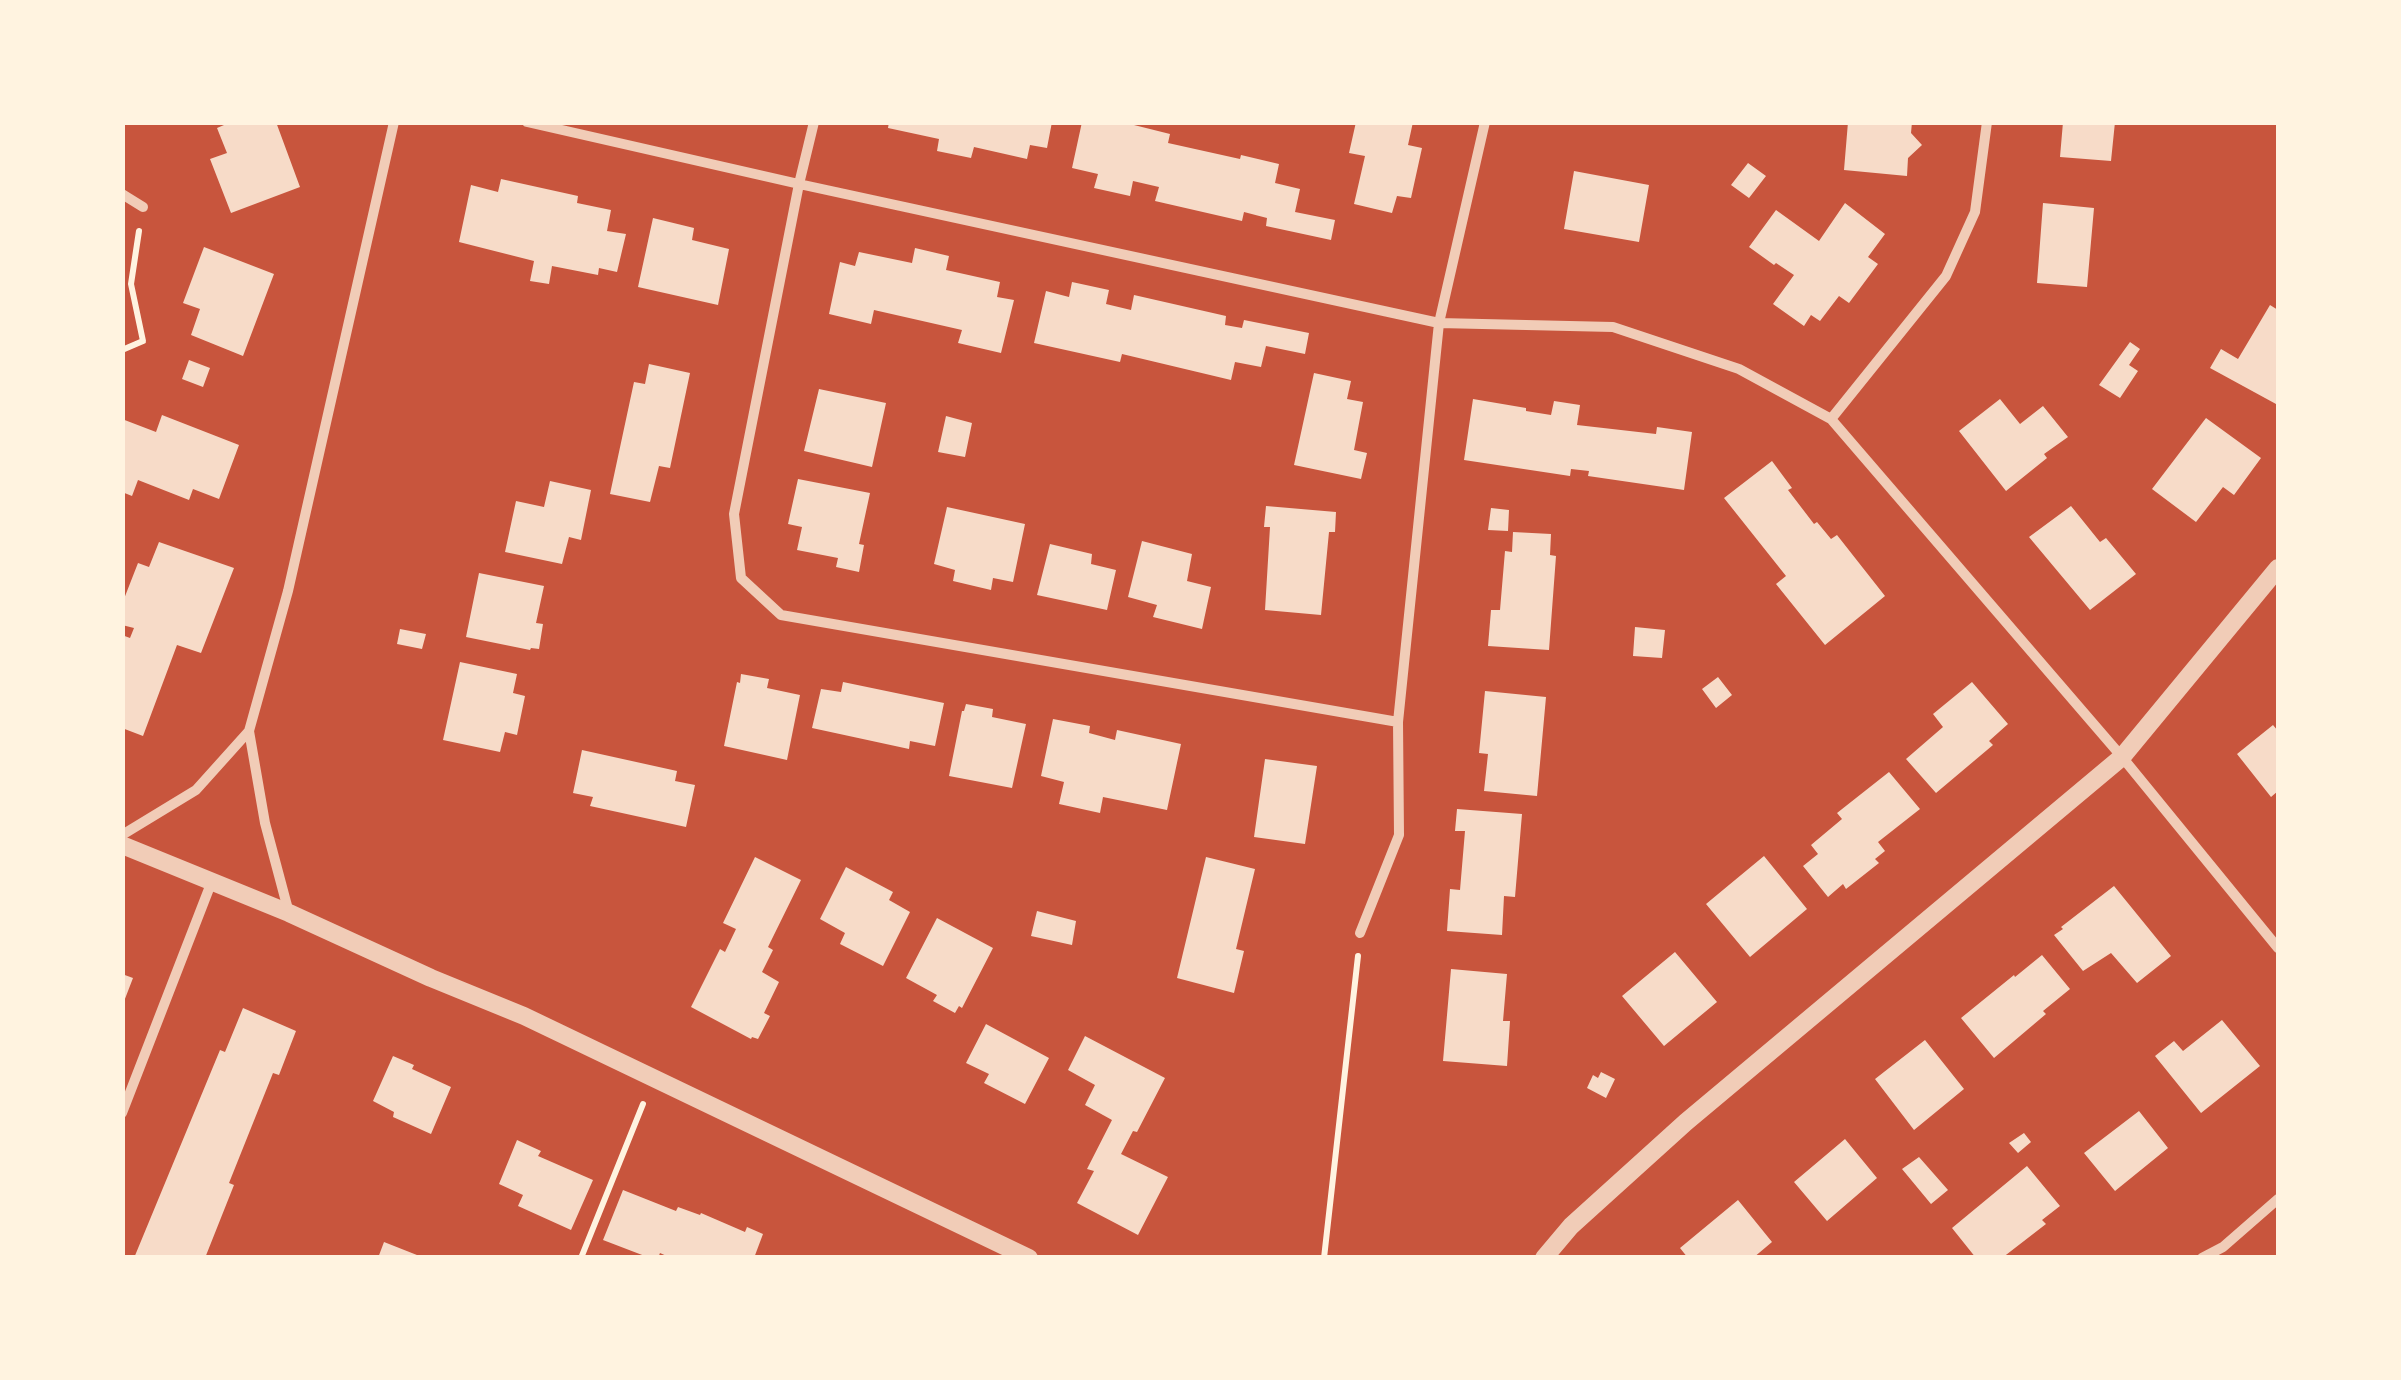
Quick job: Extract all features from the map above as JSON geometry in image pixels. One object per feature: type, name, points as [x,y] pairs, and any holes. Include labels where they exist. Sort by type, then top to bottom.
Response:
[{"type":"street","points":[[289,912],[265,822],[249,731],[288,590],[394,122]]},
{"type":"street","points":[[526,122],[1439,323],[1613,327],[1739,369],[1831,418],[2122,757],[2278,948]]},
{"type":"street","points":[[814,122],[734,514],[741,578],[781,615],[1398,722]]},
{"type":"street","points":[[1360,933],[1399,836],[1398,722],[1439,323],[1485,122]]},
{"type":"street","points":[[1831,418],[1946,276],[1975,212],[1987,122]]},
{"type":"street","points":[[122,194],[143,206]]},
{"type":"street","points":[[1544,1258],[1571,1226],[1686,1122],[2122,757],[2278,568]]},
{"type":"street","points":[[122,835],[196,790],[249,731]]},
{"type":"street","points":[[122,845],[289,912],[524,1016],[1029,1258]]},
{"type":"street","points":[[122,1113],[212,881]]},
{"type":"street","points":[[2202,1258],[2223,1248],[2278,1198]]},
{"type":"path","points":[[122,350],[142,341],[131,284],[143,206]]},
{"type":"path","points":[[1324,1258],[1360,933]]},
{"type":"path","points":[[581,1258],[653,1080]]},
{"type":"building","points":[[231,122],[276,122],[300,187],[231,213],[210,159],[227,153],[217,128]]},
{"type":"building","points":[[889,122],[1052,122],[1047,148],[1030,145],[1027,159],[974,147],[971,158],[937,151],[939,139],[888,128]]},
{"type":"building","points":[[1082,122],[1122,122],[1170,134],[1168,143],[1279,164],[1275,183],[1300,189],[1295,212],[1335,220],[1331,240],[1266,226],[1267,218],[1244,212],[1242,221],[1155,201],[1159,187],[1133,181],[1130,196],[1094,188],[1098,174],[1072,168]]},
{"type":"building","points":[[1356,122],[1413,122],[1408,145],[1422,148],[1411,198],[1397,196],[1392,213],[1354,204],[1365,156],[1349,153]]},
{"type":"building","points":[[1848,122],[1912,122],[1911,133],[1922,145],[1908,158],[1907,176],[1844,170]]},
{"type":"building","points":[[2063,122],[2115,122],[2111,161],[2060,157]]},
{"type":"building","points":[[1748,163],[1766,176],[1749,198],[1731,185]]},
{"type":"building","points":[[1574,171],[1649,185],[1639,242],[1564,229]]},
{"type":"building","points":[[501,179],[578,196],[577,203],[611,210],[607,231],[626,234],[617,272],[599,268],[598,275],[552,266],[549,284],[530,281],[534,261],[459,242],[471,185],[498,192]]},
{"type":"building","points":[[1845,203],[1885,234],[1868,257],[1878,264],[1849,303],[1839,296],[1820,321],[1811,315],[1804,326],[1773,304],[1794,275],[1749,247],[1776,210],[1819,241]]},
{"type":"building","points":[[2043,203],[2094,208],[2087,287],[2037,283]]},
{"type":"building","points":[[653,218],[694,228],[692,240],[729,249],[718,305],[638,287]]},
{"type":"building","points":[[204,247],[274,274],[243,356],[191,335],[200,309],[183,303]]},
{"type":"building","points":[[915,248],[949,256],[946,270],[1000,282],[997,297],[1014,300],[1001,353],[958,343],[962,330],[874,310],[871,324],[829,314],[840,262],[855,266],[859,252],[912,263]]},
{"type":"building","points":[[1072,282],[1109,290],[1106,304],[1131,310],[1134,295],[1226,316],[1225,325],[1242,328],[1244,320],[1309,333],[1305,354],[1266,346],[1261,367],[1235,362],[1231,380],[1122,354],[1120,362],[1034,343],[1046,291],[1069,297]]},
{"type":"building","points":[[2270,305],[2278,310],[2276,404],[2210,368],[2221,349],[2238,359]]},
{"type":"building","points":[[2130,342],[2140,349],[2129,365],[2138,371],[2120,398],[2099,385]]},
{"type":"building","points":[[189,360],[210,368],[203,387],[182,379]]},
{"type":"building","points":[[649,364],[690,373],[670,468],[659,466],[650,502],[610,494],[634,382],[645,384]]},
{"type":"building","points":[[1314,373],[1351,381],[1347,399],[1363,402],[1354,450],[1367,453],[1361,479],[1294,465]]},
{"type":"building","points":[[819,389],[886,403],[872,467],[804,451]]},
{"type":"building","points":[[1473,399],[1551,415],[1554,401],[1580,405],[1577,425],[1656,434],[1657,427],[1692,432],[1684,490],[1588,476],[1589,471],[1571,469],[1570,476],[1464,460]]},
{"type":"building","points":[[2000,399],[2020,424],[2043,406],[2068,437],[2006,491],[1959,431]]},
{"type":"building","points":[[162,415],[239,445],[219,499],[193,489],[189,500],[138,480],[132,496],[122,492],[122,419],[156,432]]},
{"type":"building","points":[[946,416],[972,423],[965,457],[938,452]]},
{"type":"building","points":[[2206,418],[2261,458],[2234,495],[2223,487],[2196,522],[2152,489]]},
{"type":"building","points":[[1772,461],[1814,524],[1817,522],[1831,539],[1837,535],[1885,596],[1825,645],[1776,584],[1786,576],[1724,498]]},
{"type":"building","points":[[798,479],[870,493],[859,544],[864,545],[859,572],[836,567],[838,558],[797,550],[802,527],[788,524]]},
{"type":"building","points":[[550,481],[591,490],[581,540],[569,537],[562,564],[505,552],[516,501],[544,507]]},
{"type":"building","points":[[1266,506],[1336,512],[1335,532],[1329,532],[1321,615],[1265,610],[1270,527],[1264,527]]},
{"type":"building","points":[[2071,506],[2100,542],[2106,538],[2136,574],[2090,610],[2029,537]]},
{"type":"building","points":[[947,507],[1025,524],[1013,582],[993,578],[991,590],[953,581],[955,570],[934,564]]},
{"type":"building","points":[[1491,508],[1509,510],[1508,531],[1488,530]]},
{"type":"building","points":[[1513,532],[1551,534],[1550,555],[1556,556],[1549,650],[1488,646],[1491,610],[1500,610],[1505,551],[1512,552]]},
{"type":"building","points":[[1142,541],[1192,554],[1187,581],[1211,587],[1202,629],[1153,617],[1157,605],[1128,597]]},
{"type":"building","points":[[159,542],[234,568],[201,653],[177,645],[143,736],[122,728],[122,635],[130,638],[134,628],[122,625],[122,604],[138,563],[149,567]]},
{"type":"building","points":[[1050,544],[1092,554],[1091,564],[1116,570],[1107,610],[1037,595]]},
{"type":"building","points":[[479,573],[544,586],[536,623],[543,624],[539,649],[466,637]]},
{"type":"building","points":[[1635,627],[1665,630],[1662,658],[1633,656]]},
{"type":"building","points":[[400,629],[426,634],[422,649],[397,644]]},
{"type":"building","points":[[460,662],[517,674],[513,693],[525,696],[517,735],[505,732],[500,752],[443,740]]},
{"type":"building","points":[[741,674],[769,679],[767,688],[800,695],[787,760],[724,746]]},
{"type":"building","points":[[1718,677],[1732,695],[1716,708],[1702,689]]},
{"type":"building","points":[[843,682],[944,703],[935,746],[910,741],[909,749],[812,728],[821,689],[841,692]]},
{"type":"building","points":[[1972,682],[2008,724],[1989,741],[1993,745],[1936,793],[1906,759],[1943,727],[1933,714]]},
{"type":"building","points":[[1485,691],[1546,697],[1537,796],[1484,791],[1488,754],[1479,753]]},
{"type":"building","points":[[966,704],[993,709],[992,717],[1026,724],[1012,788],[949,776]]},
{"type":"building","points":[[1053,719],[1090,726],[1089,733],[1115,740],[1117,730],[1181,744],[1167,810],[1103,797],[1100,813],[1059,804],[1064,782],[1041,776]]},
{"type":"building","points":[[2273,725],[2278,731],[2278,791],[2271,797],[2237,754]]},
{"type":"building","points":[[582,750],[677,771],[675,781],[695,785],[686,827],[590,806],[593,797],[573,793]]},
{"type":"building","points":[[1265,759],[1317,766],[1305,844],[1254,837]]},
{"type":"building","points":[[1889,772],[1920,809],[1878,842],[1885,851],[1875,859],[1879,863],[1846,889],[1843,884],[1828,897],[1803,866],[1818,854],[1811,845],[1842,819],[1837,813]]},
{"type":"building","points":[[1457,809],[1522,814],[1515,897],[1504,896],[1502,935],[1447,931],[1450,889],[1460,890],[1465,831],[1455,831]]},
{"type":"building","points":[[1764,856],[1807,909],[1750,957],[1706,904]]},
{"type":"building","points":[[755,857],[801,880],[768,947],[773,950],[762,972],[779,982],[764,1013],[770,1016],[758,1039],[751,1039],[691,1007],[720,949],[725,952],[736,929],[723,923]]},
{"type":"building","points":[[1206,857],[1255,869],[1236,949],[1244,951],[1234,993],[1177,978]]},
{"type":"building","points":[[846,867],[893,892],[889,900],[910,912],[883,966],[840,944],[845,933],[820,919]]},
{"type":"building","points":[[2114,886],[2171,956],[2137,983],[2111,953],[2083,971],[2054,935]]},
{"type":"building","points":[[1037,911],[1076,921],[1072,945],[1031,936]]},
{"type":"building","points":[[937,918],[993,948],[962,1008],[959,1006],[955,1013],[933,1001],[937,995],[906,978]]},
{"type":"building","points":[[1675,952],[1717,1002],[1664,1046],[1622,996]]},
{"type":"building","points":[[2042,955],[2070,989],[1994,1058],[1961,1018]]},
{"type":"building","points":[[1451,969],[1507,974],[1503,1021],[1510,1021],[1507,1066],[1443,1061]]},
{"type":"building","points":[[122,974],[133,978],[123,1004],[122,1004]]},
{"type":"building","points":[[243,1008],[296,1031],[279,1075],[273,1073],[229,1183],[234,1185],[205,1258],[134,1258],[220,1050],[225,1052]]},
{"type":"building","points":[[2222,1020],[2260,1066],[2201,1113],[2155,1056],[2174,1041],[2183,1051]]},
{"type":"building","points":[[986,1024],[1049,1058],[1025,1104],[984,1083],[989,1074],[966,1063]]},
{"type":"building","points":[[1085,1036],[1165,1078],[1121,1154],[1168,1177],[1138,1235],[1077,1203],[1094,1171],[1087,1169],[1112,1120],[1085,1105],[1095,1085],[1068,1070]]},
{"type":"building","points":[[1925,1040],[1964,1089],[1914,1130],[1875,1079]]},
{"type":"building","points":[[393,1056],[451,1087],[431,1134],[393,1117],[394,1112],[373,1101]]},
{"type":"building","points":[[1601,1072],[1615,1079],[1606,1098],[1587,1088],[1593,1075],[1598,1078]]},
{"type":"building","points":[[2139,1111],[2168,1148],[2115,1191],[2084,1153]]},
{"type":"building","points":[[2024,1133],[2031,1142],[2018,1153],[2009,1143]]},
{"type":"building","points":[[1845,1139],[1877,1178],[1827,1221],[1794,1182]]},
{"type":"building","points":[[517,1140],[541,1151],[538,1156],[593,1180],[571,1230],[518,1206],[523,1195],[499,1184]]},
{"type":"building","points":[[1919,1157],[1948,1190],[1931,1204],[1902,1169]]},
{"type":"building","points":[[2027,1166],[2060,1206],[2042,1220],[2046,1224],[2002,1258],[1976,1258],[1952,1228]]},
{"type":"building","points":[[623,1190],[676,1211],[678,1207],[701,1213],[745,1232],[747,1227],[763,1234],[754,1258],[671,1258],[660,1253],[658,1258],[650,1258],[603,1240]]},
{"type":"building","points":[[1738,1200],[1772,1242],[1753,1258],[1688,1258],[1680,1248]]},
{"type":"building","points":[[384,1242],[422,1257],[422,1258],[378,1258]]}]
